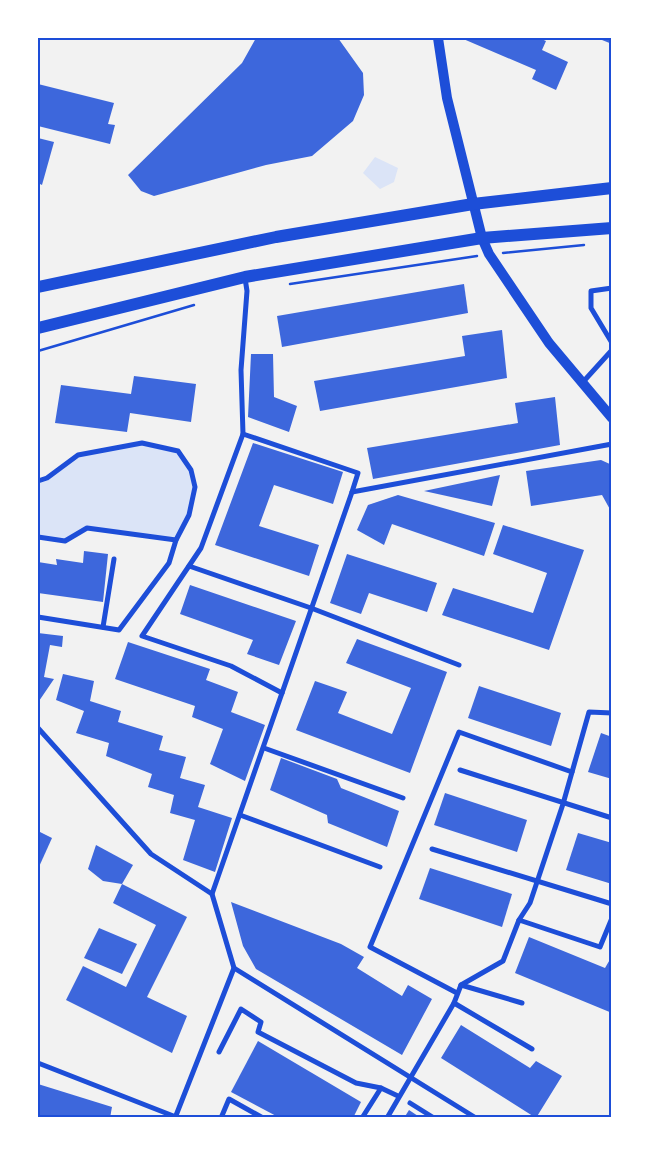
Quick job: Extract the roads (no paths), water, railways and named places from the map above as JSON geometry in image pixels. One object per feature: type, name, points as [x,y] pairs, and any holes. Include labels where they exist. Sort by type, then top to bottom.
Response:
[{"type":"main road","points":[[438,38],[447,98],[482,238],[489,254],[548,343],[612,418]]},
{"type":"main road","points":[[38,287],[276,237],[473,204],[612,188]]},
{"type":"main road","points":[[38,328],[245,278],[482,238],[612,228]]},
{"type":"street","points":[[245,278],[247,291],[241,370],[243,434],[201,548],[142,636],[231,666],[282,693]]},
{"type":"street","points":[[612,288],[592,291],[590,308],[612,343]]},
{"type":"street","points":[[583,382],[612,350]]},
{"type":"street","points":[[38,1063],[175,1117],[234,968],[212,894],[287,683],[358,473],[243,434]]},
{"type":"street","points":[[38,481],[47,478],[78,455],[142,443],[178,451],[191,470],[195,487],[189,515],[176,540],[169,563],[119,630],[38,617]]},
{"type":"street","points":[[352,492],[612,444]]},
{"type":"street","points":[[38,537],[65,541],[87,528],[176,540]]},
{"type":"street","points":[[103,627],[114,558]]},
{"type":"street","points":[[188,566],[311,608],[459,665]]},
{"type":"street","points":[[387,1118],[398,1096],[454,1003],[461,985],[503,961],[519,920],[530,903],[536,880],[563,804],[589,712],[612,713]]},
{"type":"street","points":[[38,728],[151,854],[212,894]]},
{"type":"street","points":[[457,994],[370,947],[459,732],[572,772]]},
{"type":"street","points":[[264,748],[403,798]]},
{"type":"street","points":[[460,770],[612,818]]},
{"type":"street","points":[[240,815],[380,866]]},
{"type":"street","points":[[432,849],[612,904]]},
{"type":"street","points":[[519,920],[600,947],[612,918]]},
{"type":"street","points":[[234,968],[476,1118]]},
{"type":"street","points":[[461,985],[522,1003]]},
{"type":"street","points":[[454,1003],[532,1049]]},
{"type":"street","points":[[218,1052],[241,1009],[261,1022],[258,1032],[356,1084],[381,1088],[398,1096]]},
{"type":"street","points":[[362,1118],[381,1088]]},
{"type":"street","points":[[221,1118],[229,1099],[263,1118]]},
{"type":"street","points":[[410,1103],[434,1118]]}]
